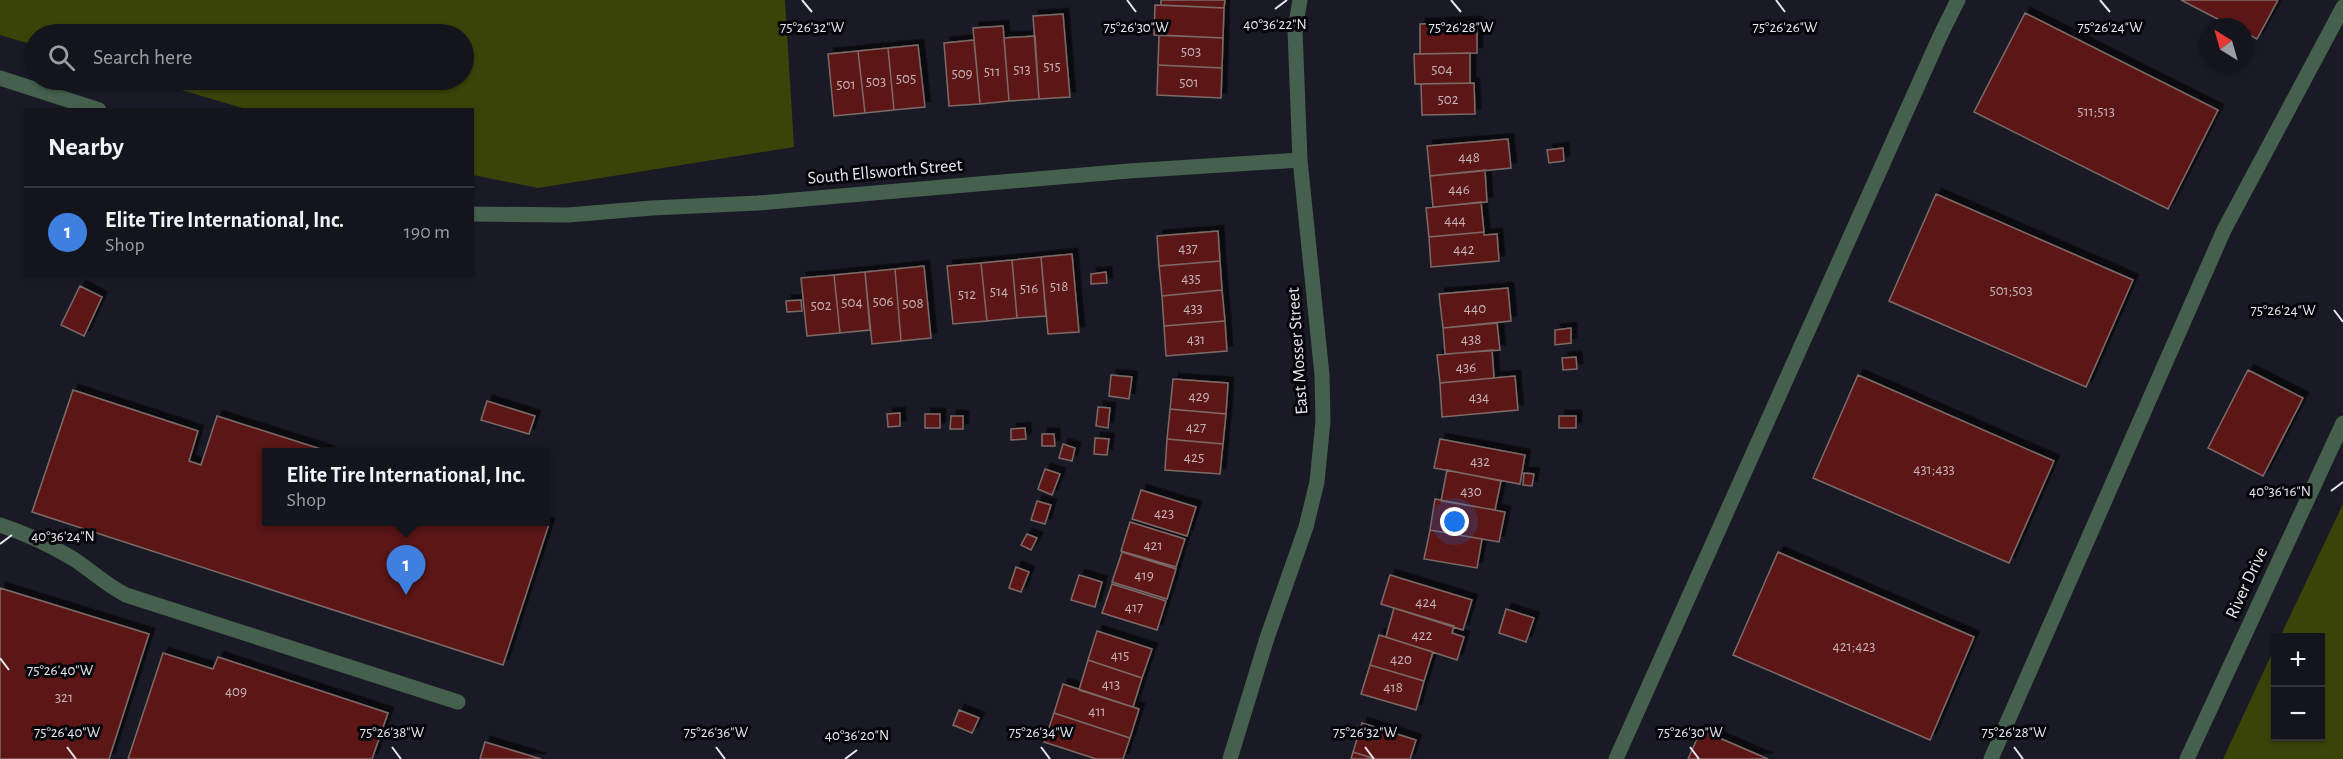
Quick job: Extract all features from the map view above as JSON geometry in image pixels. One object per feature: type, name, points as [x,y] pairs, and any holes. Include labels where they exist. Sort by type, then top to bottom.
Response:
[{"type":"street","name":"East Mosser Street","points":[[1230,759],[1267,638],[1306,527],[1317,482],[1323,421],[1322,375],[1300,160],[1295,30],[1300,0]]},
{"type":"street","points":[[1616,759],[1958,0]]},
{"type":"street","points":[[1992,759],[2224,230],[2343,7]]},
{"type":"street","points":[[0,78],[24,86]]},
{"type":"street","points":[[37,90],[93,108]]},
{"type":"street","name":"South Ellsworth Street","points":[[474,214],[568,215],[758,203],[1118,172],[1300,160]]},
{"type":"street","name":"River Drive","points":[[2187,759],[2343,423]]},
{"type":"street","points":[[0,525],[22,532],[73,559],[108,586],[126,595],[459,702]]},
{"type":"green space","points":[[0,0],[785,0],[794,147],[538,188],[474,175],[474,108],[243,108],[181,90],[474,90],[474,24],[24,24],[24,42],[0,35]]},
{"type":"green space","points":[[2343,504],[2343,759],[2223,759],[2271,656],[2271,741],[2325,741],[2325,633],[2282,633]]},
{"type":"building","points":[[1161,0],[1225,0],[1224,8],[1161,5]]},
{"type":"building","points":[[2181,0],[2278,0],[2257,39],[2253,37],[2253,18],[2216,18]]},
{"type":"building","points":[[1155,5],[1224,8],[1223,38],[1154,35]]},
{"type":"building","points":[[2025,13],[2218,110],[2168,209],[1974,112]]},
{"type":"building","points":[[1063,14],[1070,97],[1039,99],[1033,16]]},
{"type":"building","points":[[1477,22],[1477,53],[1420,54],[1420,24]]},
{"type":"building","points":[[1003,26],[1009,101],[980,104],[973,28]]},
{"type":"building","points":[[1159,35],[1223,38],[1222,68],[1158,65]]},
{"type":"building","points":[[1035,36],[1039,99],[1009,101],[1004,38]]},
{"type":"building","points":[[974,40],[980,104],[949,106],[944,43]]},
{"type":"building","points":[[918,45],[925,107],[894,110],[888,48]]},
{"type":"building","points":[[888,48],[894,110],[865,113],[858,51]]},
{"type":"building","points":[[858,51],[865,113],[834,116],[828,54]]},
{"type":"building","points":[[1470,53],[1470,83],[1415,84],[1414,54]]},
{"type":"building","points":[[1158,65],[1222,68],[1221,98],[1157,95]]},
{"type":"building","points":[[1474,83],[1475,114],[1422,115],[1421,84]]},
{"type":"building","points":[[1508,139],[1511,168],[1430,176],[1427,146]]},
{"type":"building","points":[[1563,148],[1564,161],[1549,163],[1547,150]]},
{"type":"building","points":[[1485,170],[1487,202],[1433,207],[1430,176]]},
{"type":"building","points":[[1936,194],[2133,280],[2086,387],[1889,301]]},
{"type":"building","points":[[1481,202],[1484,232],[1429,237],[1426,208]]},
{"type":"building","points":[[1218,231],[1220,261],[1159,266],[1157,236]]},
{"type":"building","points":[[1484,232],[1484,235],[1497,234],[1499,261],[1431,267],[1429,237]]},
{"type":"building","points":[[1072,254],[1079,332],[1048,334],[1041,257]]},
{"type":"building","points":[[1041,257],[1046,316],[1017,318],[1012,260]]},
{"type":"building","points":[[1012,260],[1017,318],[987,321],[981,263]]},
{"type":"building","points":[[1220,261],[1222,290],[1162,296],[1159,266]]},
{"type":"building","points":[[981,263],[987,321],[953,324],[947,266]]},
{"type":"building","points":[[924,266],[931,338],[901,341],[895,269]]},
{"type":"building","points":[[895,269],[901,341],[872,344],[865,272]]},
{"type":"building","points":[[865,272],[870,330],[840,333],[834,275]]},
{"type":"building","points":[[1106,272],[1107,283],[1091,284],[1091,274]]},
{"type":"building","points":[[834,275],[840,333],[807,336],[801,278]]},
{"type":"building","points":[[80,286],[102,297],[84,336],[61,325]]},
{"type":"building","points":[[1508,288],[1511,321],[1443,328],[1439,294]]},
{"type":"building","points":[[1222,290],[1225,321],[1164,326],[1162,296]]},
{"type":"building","points":[[801,300],[802,311],[787,312],[786,301]]},
{"type":"building","points":[[1225,321],[1227,351],[1166,356],[1164,326]]},
{"type":"building","points":[[1497,323],[1500,350],[1445,354],[1443,328]]},
{"type":"building","points":[[1571,328],[1571,343],[1555,345],[1555,330]]},
{"type":"building","points":[[1492,350],[1494,378],[1440,383],[1437,355]]},
{"type":"building","points":[[1576,357],[1577,369],[1563,370],[1562,358]]},
{"type":"building","points":[[2248,370],[2303,398],[2263,476],[2208,448]]},
{"type":"building","points":[[1111,375],[1132,377],[1129,399],[1109,396]]},
{"type":"building","points":[[1858,375],[2054,461],[2009,563],[1813,478]]},
{"type":"building","points":[[1515,376],[1518,410],[1442,417],[1440,383]]},
{"type":"building","points":[[1173,379],[1228,383],[1226,414],[1170,409]]},
{"type":"building","points":[[73,390],[198,431],[189,461],[201,465],[217,416],[317,448],[262,448],[262,526],[548,526],[503,665],[32,512]]},
{"type":"building","points":[[487,401],[535,416],[529,434],[481,420]]},
{"type":"building","points":[[1098,407],[1110,408],[1108,428],[1096,426]]},
{"type":"building","points":[[1170,409],[1226,414],[1223,444],[1167,439]]},
{"type":"building","points":[[900,413],[900,426],[888,427],[887,414]]},
{"type":"building","points":[[925,414],[940,414],[940,428],[925,428]]},
{"type":"building","points":[[951,416],[963,416],[963,429],[950,429]]},
{"type":"building","points":[[1559,416],[1576,416],[1576,428],[1559,428]]},
{"type":"building","points":[[1025,428],[1026,439],[1011,440],[1011,429]]},
{"type":"building","points":[[1042,434],[1054,434],[1055,446],[1042,446]]},
{"type":"building","points":[[1095,438],[1109,439],[1107,455],[1094,454]]},
{"type":"building","points":[[1167,439],[1223,444],[1220,474],[1165,470]]},
{"type":"building","points":[[1440,439],[1525,455],[1520,484],[1434,468]]},
{"type":"building","points":[[1063,444],[1075,448],[1072,461],[1059,458]]},
{"type":"building","points":[[1045,469],[1060,474],[1052,495],[1038,489]]},
{"type":"building","points":[[1447,470],[1501,481],[1495,510],[1441,501]]},
{"type":"building","points":[[1524,473],[1534,474],[1532,486],[1523,485]]},
{"type":"building","points":[[1141,490],[1196,507],[1187,536],[1132,519]]},
{"type":"building","points":[[1435,499],[1505,512],[1499,542],[1430,530]]},
{"type":"building","points":[[1037,501],[1051,505],[1045,524],[1031,520]]},
{"type":"building","points":[[1130,522],[1185,539],[1176,567],[1121,551]]},
{"type":"building","points":[[1430,530],[1482,539],[1477,568],[1424,559]]},
{"type":"building","points":[[1027,534],[1037,538],[1031,550],[1021,545]]},
{"type":"building","points":[[1122,552],[1176,569],[1167,599],[1112,582]]},
{"type":"building","points":[[1778,552],[1974,637],[1930,740],[1733,655]]},
{"type":"building","points":[[1016,567],[1029,572],[1021,592],[1009,588]]},
{"type":"building","points":[[1079,575],[1102,582],[1095,607],[1071,600]]},
{"type":"building","points":[[1390,575],[1472,600],[1463,630],[1381,604]]},
{"type":"building","points":[[1112,584],[1166,601],[1157,630],[1102,613]]},
{"type":"building","points":[[0,588],[149,634],[109,759],[0,759]]},
{"type":"building","points":[[1394,608],[1454,626],[1452,633],[1464,637],[1457,660],[1386,637]]},
{"type":"building","points":[[1506,609],[1534,618],[1526,642],[1499,633]]},
{"type":"building","points":[[1097,631],[1152,649],[1142,678],[1088,660]]},
{"type":"building","points":[[1379,635],[1433,652],[1424,681],[1370,665]]},
{"type":"building","points":[[163,653],[213,669],[218,657],[388,713],[372,759],[128,759]]},
{"type":"building","points":[[1088,660],[1142,678],[1133,707],[1079,690]]},
{"type":"building","points":[[1370,665],[1424,681],[1416,710],[1361,694]]},
{"type":"building","points":[[1063,684],[1139,709],[1130,738],[1054,713]]},
{"type":"building","points":[[959,710],[979,718],[972,733],[953,725]]},
{"type":"building","points":[[1054,713],[1130,738],[1123,759],[1096,759],[1044,742]]},
{"type":"building","points":[[1362,723],[1416,740],[1410,759],[1375,759],[1353,752]]},
{"type":"building","points":[[1701,730],[1768,759],[1688,759]]},
{"type":"building","points":[[485,742],[541,759],[480,759]]},
{"type":"building","points":[[1353,752],[1375,759],[1351,759]]},
{"type":"place","name":"Elite Tire International, Inc.","points":[[406,595]]}]
